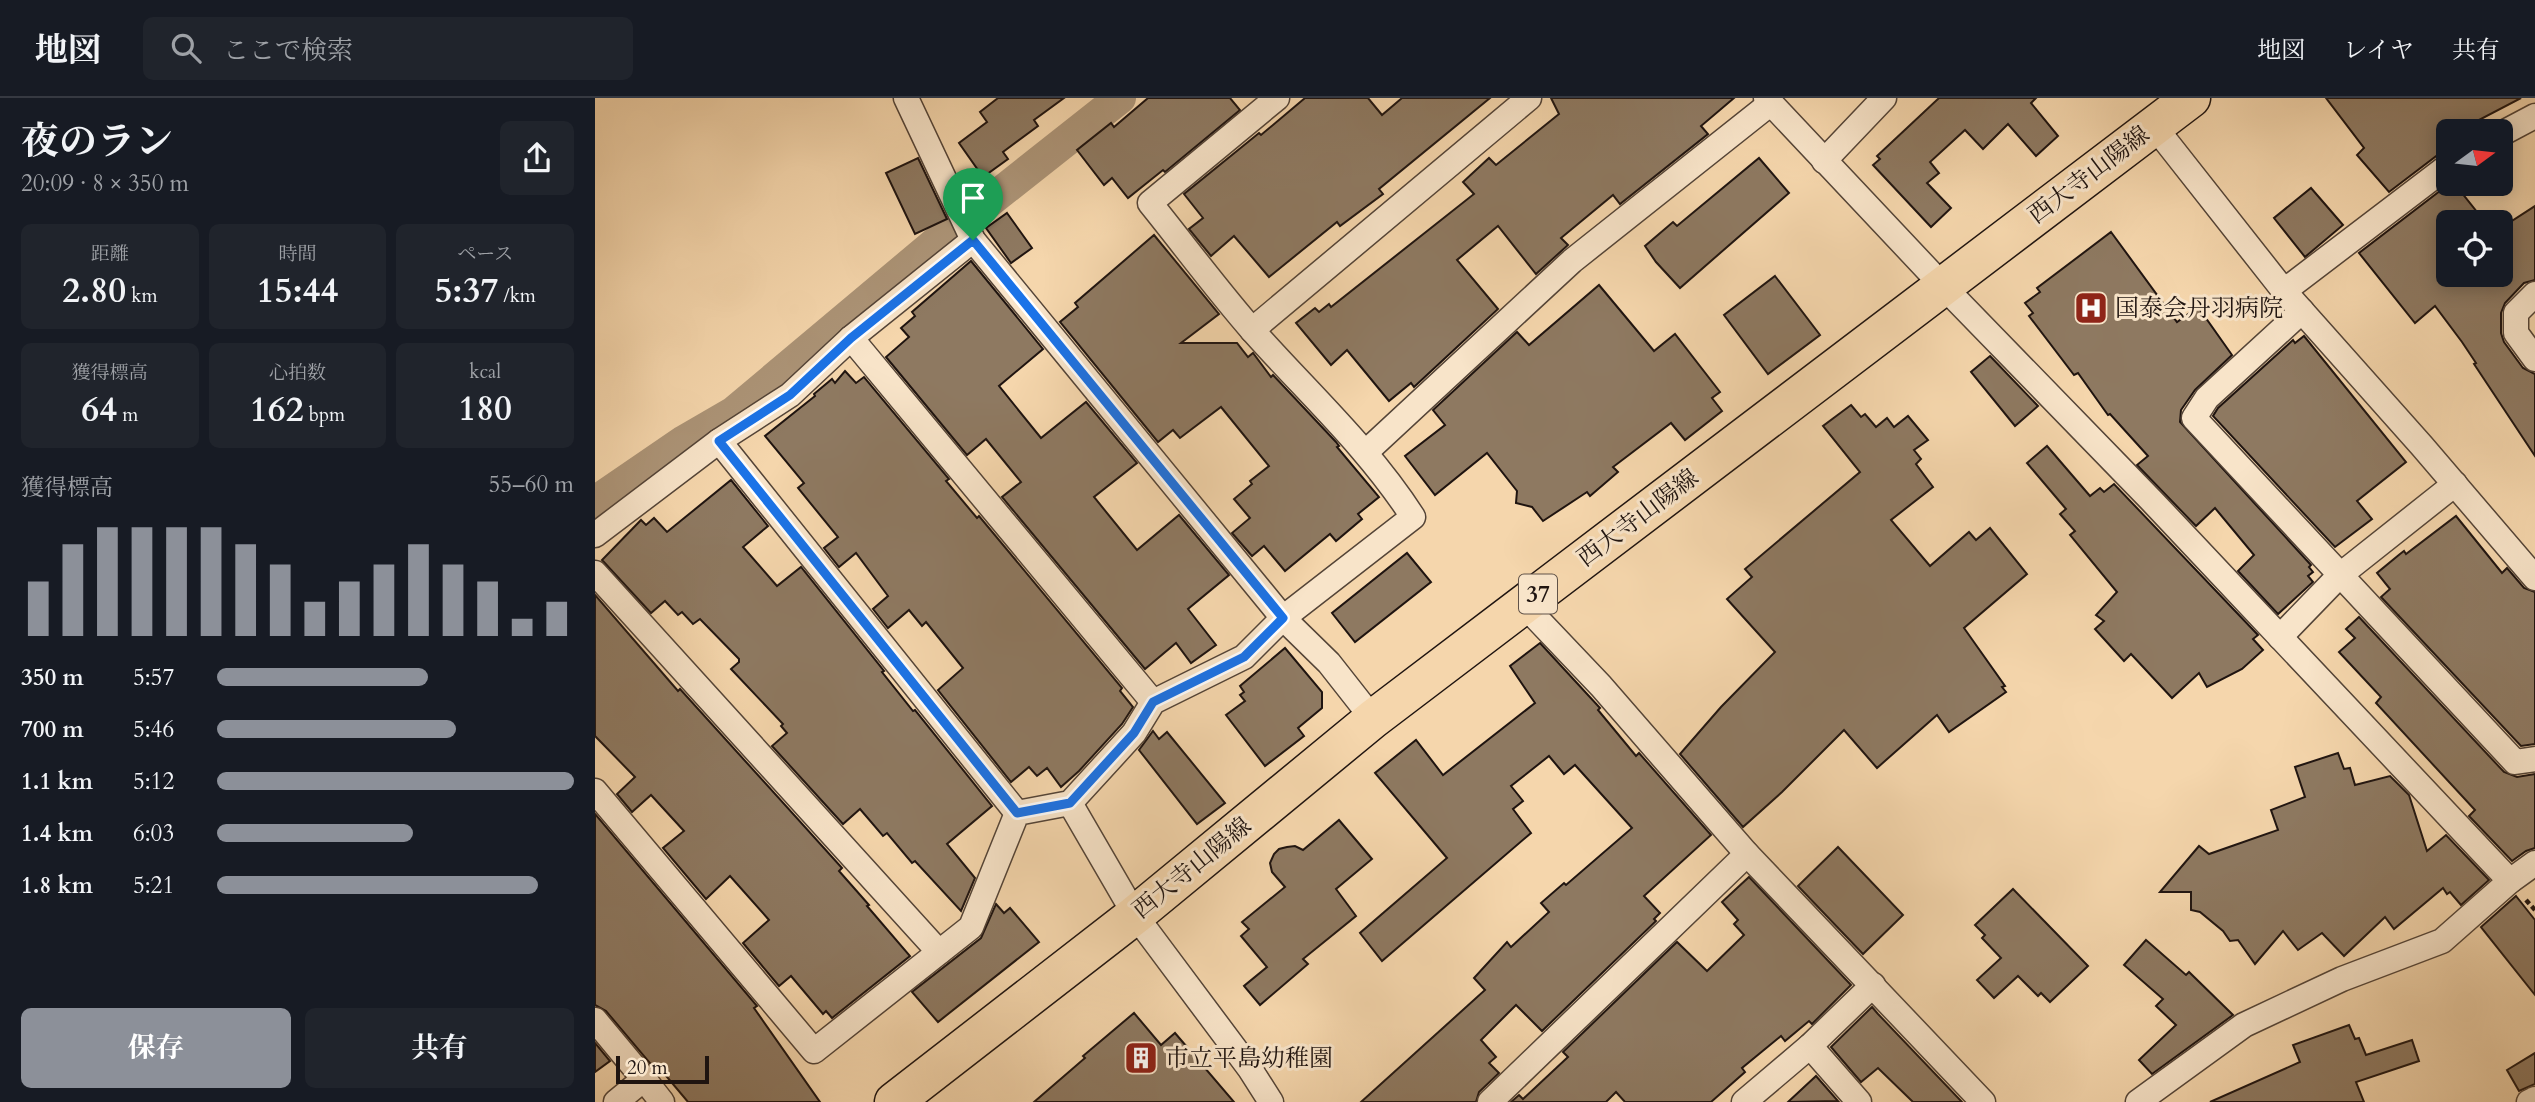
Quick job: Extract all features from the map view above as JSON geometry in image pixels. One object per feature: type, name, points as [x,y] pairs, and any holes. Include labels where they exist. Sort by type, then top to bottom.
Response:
[{"type":"main road","name":"西大寺山陽線","points":[[894,1102],[1135,915],[1373,719],[2191,98]]},
{"type":"street","points":[[906,98],[973,240],[1283,618],[1329,663],[1373,719]]},
{"type":"street","points":[[1017,813],[1070,803],[1134,733],[1153,702],[1244,657],[1283,618],[1413,517],[1389,480],[1366,452],[1252,330],[1150,203],[1277,98]]},
{"type":"street","points":[[1252,330],[1529,98]]},
{"type":"street","points":[[1824,161],[1884,98]]},
{"type":"street","points":[[1366,452],[1572,261],[1769,101],[1942,285],[2151,499],[2510,881]]},
{"type":"street","points":[[2513,128],[2535,116]]},
{"type":"street","points":[[2154,126],[2284,291],[2535,578]]},
{"type":"street","points":[[2284,291],[2436,175]]},
{"type":"street","points":[[595,535],[719,441],[790,395],[851,338],[973,240]]},
{"type":"street","points":[[2535,294],[2516,313],[2516,333],[2535,359]]},
{"type":"street","points":[[2302,311],[2207,398],[2194,418],[2515,762],[2535,759]]},
{"type":"street","points":[[851,338],[1153,702]]},
{"type":"street","points":[[719,441],[1017,813]]},
{"type":"street","points":[[2280,637],[2339,576],[2455,484]]},
{"type":"street","points":[[595,573],[939,952]]},
{"type":"street","points":[[1524,605],[1601,686],[1747,854],[1983,1102]]},
{"type":"street","points":[[595,791],[814,1051],[971,927],[1017,813]]},
{"type":"street","points":[[1070,803],[1135,915],[1250,1069],[1271,1102]]},
{"type":"street","points":[[1490,1102],[1747,854]]},
{"type":"street","points":[[2138,1102],[2244,1025],[2342,979],[2442,941],[2510,881],[2535,863]]},
{"type":"street","points":[[1744,1102],[1810,1046],[1873,985]]},
{"type":"street","points":[[595,1020],[662,1102]]},
{"type":"street","points":[[1810,1046],[1859,1102]]},
{"type":"street","points":[[616,1102],[644,1079]]},
{"type":"street","points":[[2529,1102],[2535,1099]]},
{"type":"building","points":[[998,98],[1064,98],[1034,120],[1038,126],[1003,152],[1008,159],[983,177],[959,143],[987,122],[980,112]]},
{"type":"building","points":[[1148,98],[1230,98],[1240,110],[1165,172],[1163,170],[1128,198],[1112,178],[1104,185],[1077,150],[1111,123],[1114,127]]},
{"type":"building","points":[[1305,98],[1368,98],[1382,115],[1402,98],[1490,98],[1379,189],[1383,194],[1340,226],[1337,222],[1269,277],[1234,236],[1211,256],[1189,229],[1203,218],[1184,194]]},
{"type":"building","points":[[1551,98],[1734,98],[1701,126],[1708,134],[1620,204],[1613,195],[1561,238],[1568,245],[1536,274],[1498,226],[1457,260],[1498,309],[1414,387],[1411,383],[1389,401],[1347,350],[1331,365],[1296,323],[1315,308],[1319,312],[1329,304],[1331,307],[1474,194],[1463,182],[1489,158],[1496,165],[1559,114]]},
{"type":"building","points":[[1939,98],[2036,98],[2031,103],[2058,136],[2036,156],[2008,124],[1983,149],[1965,130],[1930,162],[1939,173],[1927,183],[1951,208],[1931,227],[1873,165],[1880,159],[1877,156]]},
{"type":"building","points":[[2326,98],[2521,98],[2481,119],[2436,119],[2436,156],[2389,192],[2357,155],[2364,148]]},
{"type":"building","points":[[918,158],[947,219],[915,234],[886,173]]},
{"type":"building","points":[[1759,158],[1789,193],[1680,288],[1645,246],[1673,222],[1677,226]]},
{"type":"building","points":[[2311,188],[2343,225],[2305,257],[2274,218]]},
{"type":"building","points":[[2436,194],[2464,196],[2475,210],[2436,210],[2436,287],[2513,287],[2513,220],[2535,206],[2535,280],[2524,283],[2505,303],[2501,313],[2501,333],[2504,342],[2523,368],[2535,374],[2535,456],[2462,342],[2435,306],[2415,323],[2359,253]]},
{"type":"building","points":[[1007,213],[1032,248],[1011,263],[986,228]]},
{"type":"building","points":[[2111,232],[2177,322],[2198,307],[2232,355],[2195,390],[2181,410],[2180,422],[2311,565],[2309,567],[2313,572],[2308,576],[2313,582],[2278,614],[2238,571],[2254,555],[2215,508],[2196,526],[2137,465],[2148,456],[2110,414],[2108,415],[2078,373],[2074,375],[2029,316],[2033,313],[2025,303],[2040,292],[2037,288]]},
{"type":"building","points":[[1154,235],[1219,314],[1181,343],[1237,343],[1248,357],[1253,353],[1271,377],[1273,375],[1336,442],[1339,446],[1337,447],[1379,497],[1358,514],[1362,519],[1336,541],[1330,534],[1285,571],[1264,546],[1252,556],[1232,533],[1250,518],[1234,499],[1252,484],[1250,481],[1269,466],[1221,407],[1180,438],[1173,430],[1158,442],[1060,322],[1078,307],[1075,303]]},
{"type":"building","points":[[971,261],[1043,349],[999,386],[1041,438],[1086,402],[1137,463],[1094,497],[1137,550],[1179,515],[1229,575],[1188,609],[1216,645],[1191,663],[1176,643],[1145,669],[1002,497],[1021,482],[986,439],[967,455],[886,357],[909,337],[901,328],[915,316],[912,312]]},
{"type":"building","points":[[1775,276],[1820,335],[1768,374],[1724,315]]},
{"type":"building","points":[[1599,285],[1654,351],[1675,334],[1720,392],[1712,398],[1722,411],[1685,440],[1671,423],[1613,467],[1618,472],[1590,496],[1587,492],[1543,521],[1532,507],[1516,503],[1517,491],[1487,453],[1435,495],[1405,456],[1445,425],[1433,410],[1517,332],[1529,345]]},
{"type":"building","points":[[2304,336],[2406,462],[2357,501],[2372,519],[2335,547],[2213,416],[2218,408],[2293,340],[2295,343]]},
{"type":"building","points":[[1990,356],[2038,406],[2015,426],[1971,372]]},
{"type":"building","points":[[845,371],[856,383],[864,377],[949,479],[946,481],[977,518],[979,516],[1122,688],[1120,691],[1133,707],[1122,724],[1061,787],[1047,768],[1037,776],[1029,767],[1011,782],[938,690],[963,668],[926,622],[922,626],[909,610],[888,628],[873,609],[888,596],[856,553],[839,567],[824,548],[838,537],[798,488],[804,483],[765,436],[832,379],[835,383]]},
{"type":"building","points":[[1851,405],[1861,417],[1865,414],[1876,427],[1887,418],[1894,427],[1908,416],[1928,440],[1914,450],[1921,459],[1916,464],[1933,487],[1891,520],[1930,566],[1969,532],[1976,540],[1990,528],[2027,574],[1964,628],[2005,686],[2002,687],[2006,692],[1949,732],[1937,715],[1877,768],[1844,730],[1743,827],[1680,754],[1775,652],[1727,599],[1752,577],[1745,569],[1860,472],[1823,426]]},
{"type":"building","points":[[2047,446],[2090,496],[2100,488],[2104,492],[2114,484],[2258,635],[2253,639],[2263,650],[2242,669],[2207,687],[2199,673],[2172,698],[2131,654],[2124,661],[2095,629],[2104,621],[2096,615],[2117,592],[2070,535],[2075,531],[2060,514],[2066,509],[2027,463]]},
{"type":"building","points":[[731,480],[768,526],[743,547],[777,586],[801,567],[913,711],[915,710],[992,806],[947,844],[975,878],[961,911],[915,861],[912,863],[887,833],[883,836],[860,809],[843,824],[772,746],[787,733],[781,726],[783,724],[731,669],[739,659],[700,619],[693,624],[682,612],[678,615],[665,601],[651,613],[602,560],[641,520],[646,525],[654,518],[667,532]]},
{"type":"building","points":[[2456,516],[2502,573],[2507,568],[2524,588],[2535,592],[2535,744],[2521,746],[2381,597],[2390,589],[2377,573]]},
{"type":"building","points":[[1407,553],[1431,582],[1355,642],[1332,613]]},
{"type":"building","points":[[595,595],[678,691],[680,689],[842,868],[839,871],[910,956],[832,1018],[826,1011],[823,1014],[791,976],[779,986],[743,943],[769,920],[730,876],[706,899],[663,848],[684,831],[651,795],[632,812],[617,794],[635,777],[595,736]]},
{"type":"building","points":[[2359,617],[2504,772],[2517,777],[2535,774],[2535,848],[2512,861],[2469,816],[2475,810],[2376,703],[2381,697],[2339,652],[2355,638],[2346,629]]},
{"type":"building","points":[[1540,643],[1600,708],[1598,710],[1636,756],[1639,753],[1711,835],[1644,896],[1660,913],[1654,919],[1656,921],[1542,1031],[1516,1005],[1481,1040],[1496,1057],[1489,1063],[1499,1073],[1479,1092],[1476,1102],[1361,1102],[1485,990],[1474,978],[1507,942],[1511,947],[1549,912],[1541,903],[1632,828],[1575,765],[1564,774],[1549,756],[1511,786],[1523,801],[1513,809],[1531,833],[1382,961],[1360,933],[1447,858],[1375,773],[1416,740],[1443,775],[1535,703],[1510,666]]},
{"type":"building","points":[[1285,648],[1322,692],[1322,708],[1298,728],[1304,736],[1265,766],[1226,715],[1245,701],[1240,695],[1244,692],[1240,686]]},
{"type":"building","points":[[1153,731],[1159,739],[1167,732],[1225,803],[1197,824],[1139,750]]},
{"type":"building","points":[[2338,753],[2344,769],[2350,768],[2355,785],[2390,776],[2409,795],[2427,851],[2446,835],[2489,880],[2461,905],[2443,888],[2394,929],[2385,917],[2344,956],[2322,933],[2298,950],[2283,931],[2255,964],[2238,940],[2230,941],[2223,931],[2200,912],[2191,910],[2191,892],[2160,892],[2199,846],[2209,854],[2278,830],[2271,810],[2305,797],[2295,767]]},
{"type":"building","points":[[595,814],[757,1006],[754,1008],[820,1102],[688,1102],[657,1065],[654,1068],[606,1011],[595,1005]]},
{"type":"building","points":[[1339,820],[1372,859],[1336,889],[1356,916],[1303,959],[1308,964],[1260,1005],[1244,986],[1267,967],[1241,936],[1249,929],[1242,922],[1285,887],[1272,872],[1270,863],[1274,854],[1287,847],[1295,846],[1303,850]]},
{"type":"building","points":[[1838,847],[1903,915],[1863,954],[1798,886]]},
{"type":"building","points":[[1749,877],[1851,985],[1812,1024],[1809,1021],[1785,1041],[1781,1036],[1742,1068],[1745,1072],[1711,1102],[1625,1102],[1616,1092],[1606,1102],[1511,1102],[1519,1095],[1523,1099],[1568,1057],[1563,1052],[1677,942],[1707,971],[1744,935],[1734,924],[1738,920],[1722,902]]},
{"type":"building","points":[[2013,889],[2088,966],[2050,1002],[2041,993],[2038,996],[2018,976],[1994,998],[1977,980],[2001,958],[1982,938],[1985,935],[1975,925]]},
{"type":"building","points":[[2516,896],[2535,920],[2535,995],[2481,927]]},
{"type":"building","points":[[996,904],[1004,913],[1010,908],[1039,942],[938,1022],[912,992],[981,938]]},
{"type":"building","points":[[2146,940],[2186,975],[2189,972],[2233,1015],[2152,1074],[2139,1060],[2176,1025],[2156,1006],[2163,999],[2124,965]]},
{"type":"building","points":[[1872,1007],[1962,1102],[1913,1102],[1878,1068],[1861,1082],[1831,1047]]},
{"type":"building","name":"市立平島幼稚園","points":[[1134,1013],[1161,1045],[1175,1033],[1234,1102],[1034,1102],[1085,1058],[1083,1056]]},
{"type":"building","points":[[2349,1025],[2355,1039],[2359,1038],[2366,1055],[2412,1040],[2419,1061],[2356,1082],[2364,1102],[2210,1102],[2300,1062],[2293,1045]]},
{"type":"building","points":[[595,1043],[610,1061],[595,1072]]},
{"type":"building","points":[[2535,1053],[2535,1084],[2519,1091],[2507,1070]]},
{"type":"building","points":[[1816,1076],[1838,1101],[1788,1102]]},
{"type":"waterway","points":[[986,204],[1120,98]]},
{"type":"waterway","points":[[595,502],[684,441],[734,412],[958,224]]},
{"type":"place","name":"国泰会丹羽病院","points":[[2091,308]]},
{"type":"place","name":"市立平島幼稚園","points":[[1141,1058]]},
{"type":"route","points":[[973,240],[1283,618],[1244,657],[1153,702],[1134,733],[1070,803],[1017,813],[719,441],[790,395],[851,338],[973,240]]}]
